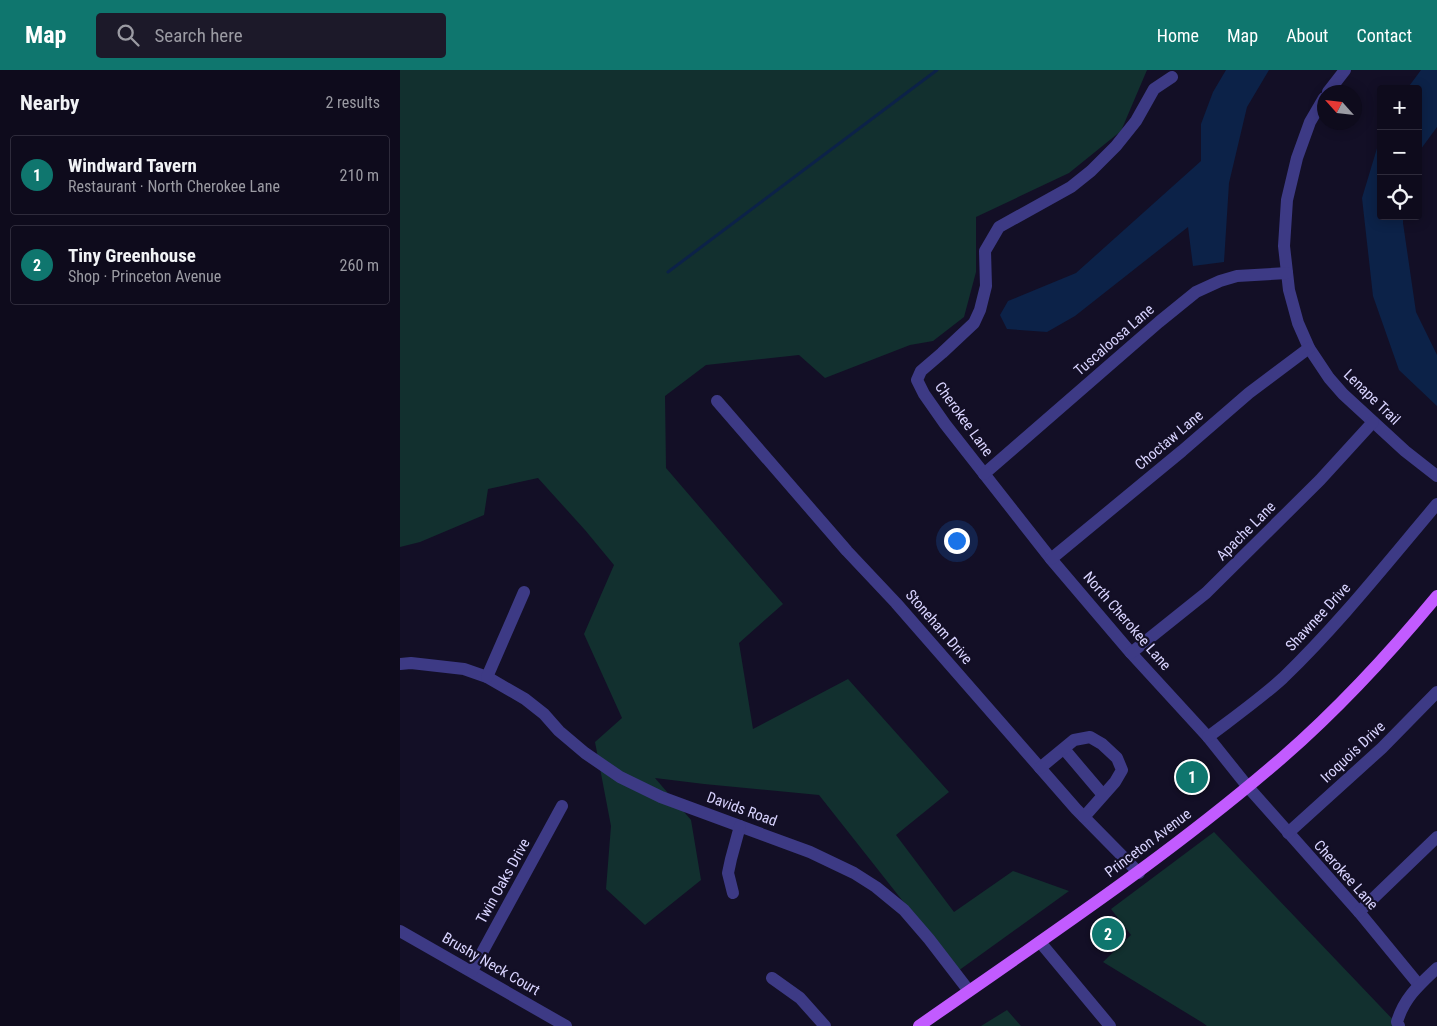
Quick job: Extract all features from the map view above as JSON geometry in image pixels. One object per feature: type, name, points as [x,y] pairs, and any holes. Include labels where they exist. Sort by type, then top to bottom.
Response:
[{"type":"main road","name":"Princeton Avenue","points":[[919,1026],[1139,873],[1248,787],[1285,756],[1338,705],[1384,657],[1437,596]]},
{"type":"street","points":[[1333,85],[1345,70]]},
{"type":"street","name":"Cherokee Lane","points":[[984,474],[924,394],[917,380],[921,371],[974,323],[980,310],[986,286],[985,251],[999,227],[1071,187],[1091,171],[1116,146],[1136,122],[1154,89],[1172,77]]},
{"type":"street","name":"Lenape Trail","points":[[1317,110],[1310,122],[1297,158],[1287,200],[1284,246],[1289,290],[1298,323],[1309,348],[1342,394],[1405,451],[1437,476]]},
{"type":"street","name":"Tuscaloosa Lane","points":[[984,474],[1196,292],[1220,281],[1237,276],[1287,273]]},
{"type":"street","name":"Choctaw Lane","points":[[1051,559],[1249,394],[1309,348]]},
{"type":"street","name":"Stoneham Drive","points":[[717,401],[1040,768],[1084,817],[1139,873]]},
{"type":"street","name":"Apache Lane","points":[[1131,653],[1206,593],[1320,480],[1373,422]]},
{"type":"street","name":"North Cherokee Lane","points":[[984,474],[1051,559],[1131,653],[1208,737],[1248,787]]},
{"type":"street","name":"Shawnee Drive","points":[[1208,737],[1281,680],[1316,645],[1368,587],[1437,504]]},
{"type":"street","points":[[400,664],[418,663],[464,669],[487,678],[524,592]]},
{"type":"street","name":"Davids Road","points":[[487,678],[525,699],[544,714],[559,731],[584,753],[620,777],[661,797],[771,836],[854,873],[904,910],[929,939],[968,991]]},
{"type":"street","name":"Iroquois Drive","points":[[1288,833],[1382,748],[1437,692]]},
{"type":"street","points":[[1040,768],[1074,740],[1090,737],[1102,744],[1117,758],[1122,770],[1115,782],[1084,817]]},
{"type":"street","points":[[1064,749],[1104,795]]},
{"type":"street","name":"Cherokee Lane","points":[[1248,787],[1359,912],[1419,985]]},
{"type":"street","name":"Twin Oaks Drive","points":[[472,971],[562,806]]},
{"type":"street","points":[[733,893],[728,873],[740,826]]},
{"type":"street","points":[[1359,912],[1437,837]]},
{"type":"street","name":"Brushy Neck Court","points":[[400,931],[566,1026]]},
{"type":"street","points":[[1040,942],[1110,1026]]},
{"type":"street","points":[[1398,1024],[1401,1010],[1409,996],[1437,968]]},
{"type":"street","points":[[772,978],[800,998],[825,1026]]},
{"type":"green space","points":[[400,70],[1147,70],[1121,131],[1069,173],[976,217],[976,272],[964,317],[933,341],[910,345],[825,378],[799,355],[706,365],[665,396],[666,468],[783,604],[739,643],[753,729],[848,679],[949,792],[896,835],[954,912],[1013,871],[1069,891],[958,971],[819,795],[655,778],[691,820],[701,880],[645,925],[606,889],[611,826],[595,742],[622,718],[584,634],[614,565],[538,478],[488,489],[484,515],[420,542],[400,547]]},
{"type":"green space","points":[[1214,832],[1399,1026],[1207,1026],[1103,962],[1131,935],[1111,909]]},
{"type":"green space","points":[[1007,1010],[1021,1026],[981,1026]]},
{"type":"water","points":[[1226,70],[1269,70],[1247,107],[1229,183],[1224,262],[1193,266],[1188,227],[1075,316],[1047,332],[1007,329],[1000,315],[1008,301],[1076,273],[1201,161],[1201,124],[1213,92]]},
{"type":"water","points":[[1421,70],[1437,70],[1437,127],[1422,148],[1422,85],[1410,85]]},
{"type":"water","points":[[1377,148],[1377,220],[1403,220],[1416,312],[1437,355],[1437,406],[1399,370],[1373,296],[1362,198]]},
{"type":"waterway","points":[[668,272],[937,70]]},
{"type":"place","name":"Windward Tavern","points":[[1192,777]]},
{"type":"place","name":"Tiny Greenhouse","points":[[1108,934]]}]
